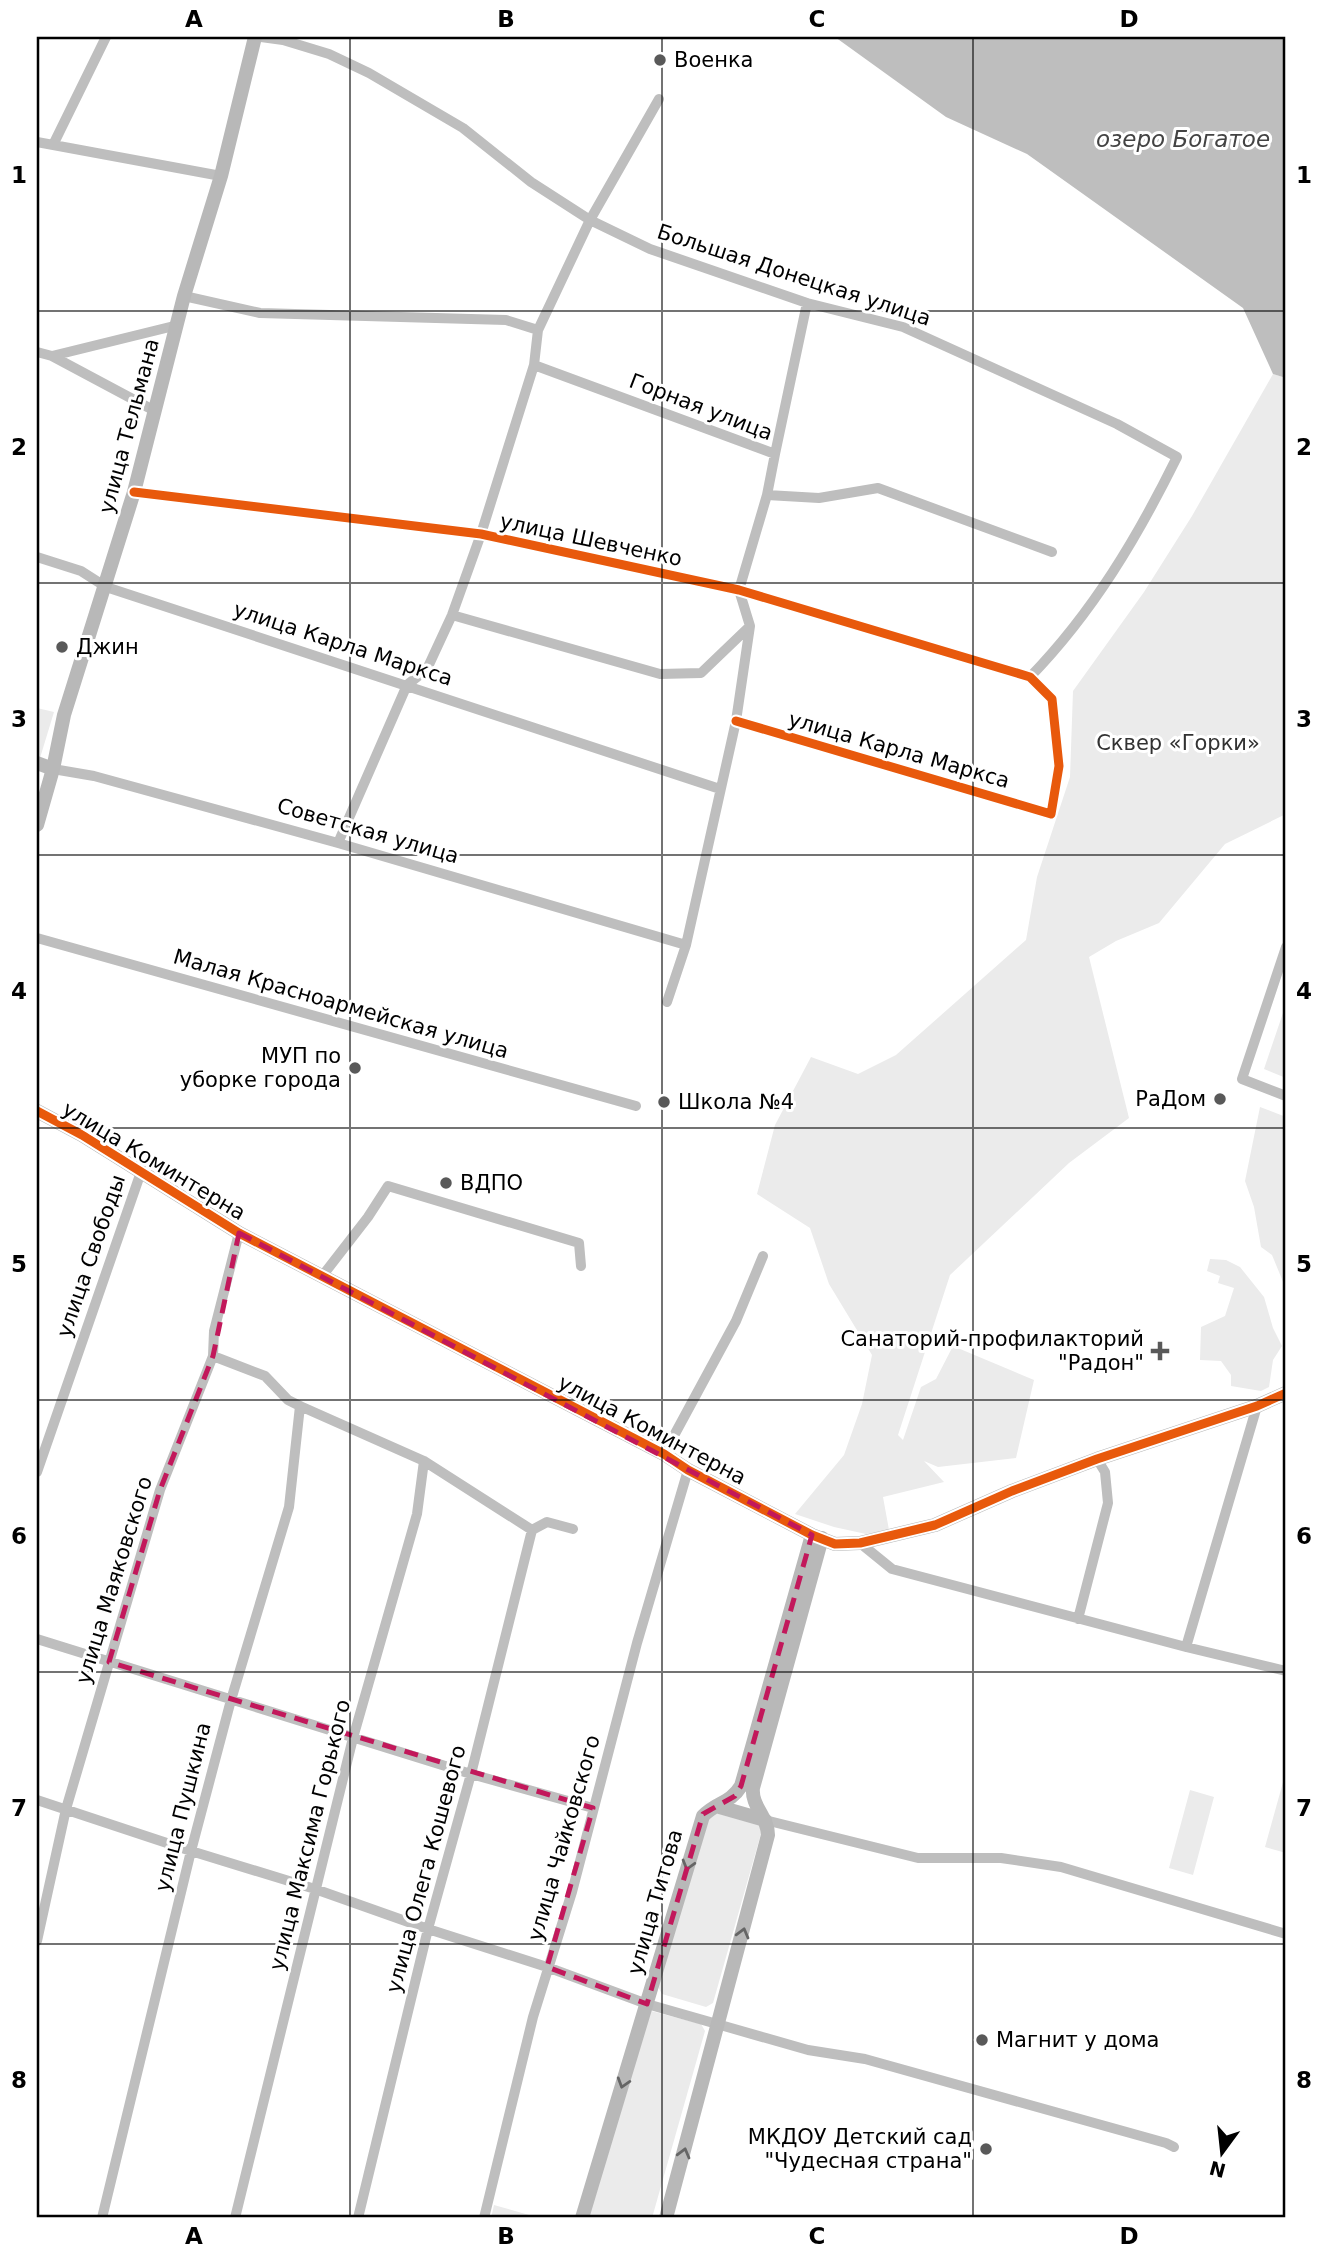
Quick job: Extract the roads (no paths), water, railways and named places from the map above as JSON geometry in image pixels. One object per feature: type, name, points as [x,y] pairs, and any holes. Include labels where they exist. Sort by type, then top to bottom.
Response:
[{"type":"street","points":[[53,145],[106,37]]},
{"type":"street","name":"улица Тельмана","points":[[37,825],[53,769],[64,715],[134,492],[184,296],[221,176],[255,37]]},
{"type":"street","name":"Большая Донецкая улица","points":[[261,37],[284,40],[329,54],[369,73],[463,128],[531,182],[590,220],[650,249],[807,303],[903,327],[1117,424],[1177,457],[1147,516],[1098,597],[1030,677]]},
{"type":"street","points":[[481,534],[534,365],[538,330],[590,220],[659,99]]},
{"type":"street","points":[[37,142],[221,176]]},
{"type":"street","points":[[184,296],[260,313],[506,320],[538,330]]},
{"type":"street","points":[[775,454],[807,303]]},
{"type":"street","points":[[52,356],[178,325]]},
{"type":"street","points":[[37,352],[52,356],[155,411]]},
{"type":"street","name":"Горная улица","points":[[534,365],[775,454],[767,495],[739,590]]},
{"type":"street","points":[[767,495],[819,498],[878,488],[1052,552]]},
{"type":"street","name":"улица Шевченко","points":[[134,492],[481,534],[739,590],[1030,677]]},
{"type":"street","name":"улица Шевченко","points":[[338,843],[407,685],[427,669],[452,615],[481,534]]},
{"type":"street","name":"улица Карла Маркса","points":[[37,556],[81,570],[106,587],[720,789]]},
{"type":"street","points":[[667,1002],[687,945],[736,721],[750,626],[739,590]]},
{"type":"street","points":[[452,615],[660,674],[701,673],[750,626]]},
{"type":"street","name":"улица Карла Маркса","points":[[736,721],[1051,814],[1059,766],[1052,699],[1030,677]]},
{"type":"street","name":"Советская улица","points":[[37,764],[94,776],[338,843],[687,945]]},
{"type":"street","name":"Малая Красноармейская улица","points":[[37,938],[636,1106]]},
{"type":"street","points":[[1286,947],[1242,1079],[1286,1096]]},
{"type":"street","name":"улица Коминтерна","points":[[37,1111],[82,1135],[239,1233],[835,1544],[860,1544],[935,1525],[1012,1491],[1097,1459],[1257,1406],[1286,1393]]},
{"type":"street","name":"улица Свободы","points":[[37,1472],[141,1172]]},
{"type":"street","points":[[323,1275],[368,1217],[388,1186],[579,1244],[581,1266]]},
{"type":"street","name":"улица Маяковского","points":[[37,1941],[66,1808],[160,1490],[213,1356],[214,1331],[239,1233]]},
{"type":"street","points":[[664,1454],[736,1321],[763,1256]]},
{"type":"street","points":[[213,1356],[265,1376],[288,1400],[300,1406],[424,1461],[533,1530],[547,1522],[573,1529]]},
{"type":"street","name":"улица Пушкина","points":[[102,2218],[191,1851],[231,1700],[289,1507],[300,1406]]},
{"type":"street","points":[[1186,1647],[1257,1406]]},
{"type":"street","points":[[1078,1619],[1108,1503],[1105,1472],[1097,1459]]},
{"type":"street","name":"улица Максима Горького","points":[[235,2218],[353,1738],[417,1514],[424,1461]]},
{"type":"street","name":"улица Чайковского","points":[[484,2218],[547,1967],[572,1892],[637,1643],[688,1469]]},
{"type":"street","name":"улица Олега Кошевого","points":[[358,2218],[428,1929],[471,1774],[533,1530]]},
{"type":"street","points":[[666,2218],[768,1835],[765,1820],[752,1796],[753,1788],[817,1536]]},
{"type":"street","name":"улица Титова","points":[[583,2218],[702,1816],[734,1796],[741,1786],[817,1536]]},
{"type":"street","points":[[860,1544],[892,1569],[1286,1671]]},
{"type":"street","points":[[37,1639],[471,1774],[593,1808]]},
{"type":"street","points":[[37,1800],[316,1889],[718,2026],[808,2050],[865,2059],[1174,2147]]},
{"type":"street","points":[[716,1806],[918,1858],[1001,1858],[1061,1867],[1286,1934]]},
{"type":"street","points":[[768,1835],[785,1825]]},
{"type":"water","name":"озеро Богатое","points":[[835,37],[1286,37],[1286,378],[1273,374],[1243,308],[1027,154],[946,117]]},
{"type":"place","name":"Военка","points":[[660,60]]},
{"type":"place","name":"Джин","points":[[62,647]]},
{"type":"place","name":"МУП по уборке города","points":[[355,1068]]},
{"type":"place","name":"РаДом","points":[[1220,1099]]},
{"type":"place","name":"Школа №4","points":[[664,1102]]},
{"type":"place","name":"ВДПО","points":[[446,1183]]},
{"type":"place","name":"Санаторий-профилакторий \"Радон\"","points":[[1160,1351]]},
{"type":"place","name":"Магнит у дома","points":[[982,2040]]},
{"type":"place","name":"МКДОУ Детский сад \"Чудесная страна\"","points":[[986,2149]]},
{"type":"park label","name":"Сквер «Горки»","points":[[1178,743]]}]
